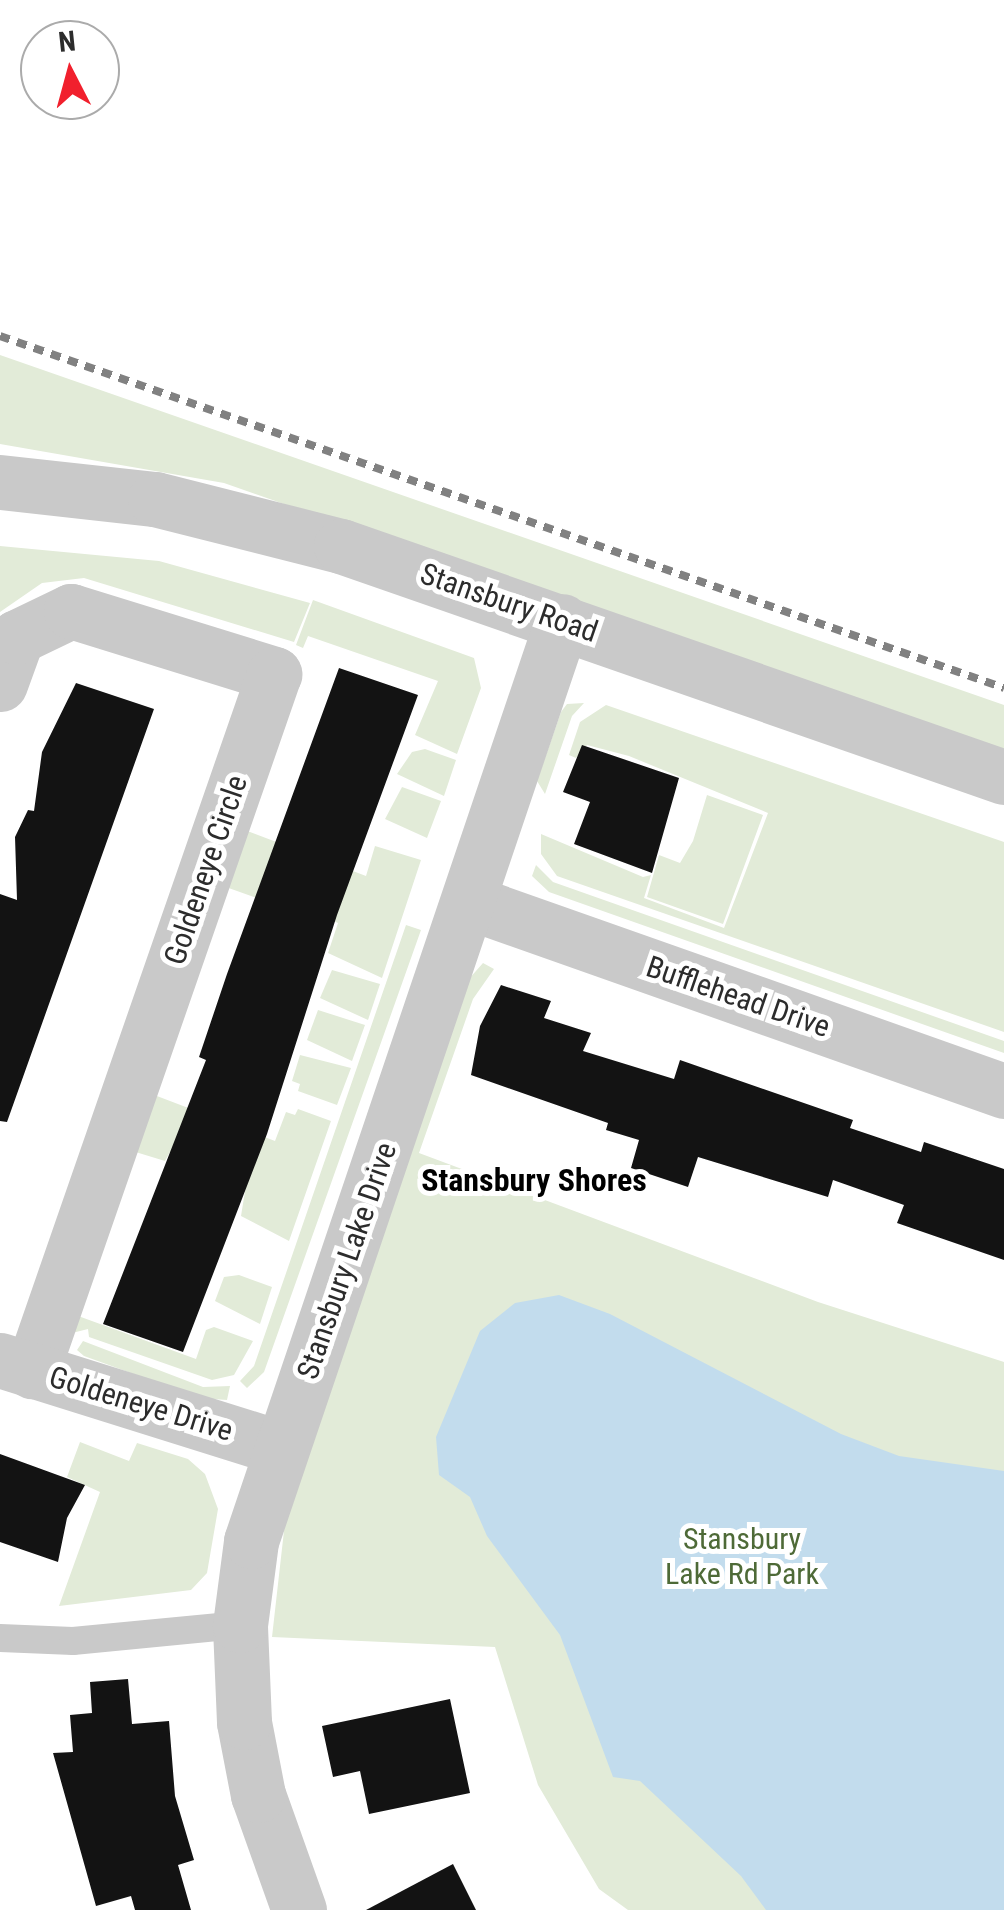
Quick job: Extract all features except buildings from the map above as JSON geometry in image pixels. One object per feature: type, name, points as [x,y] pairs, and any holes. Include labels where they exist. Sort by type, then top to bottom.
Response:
[{"type":"street","name":"Stansbury Road","points":[[0,482],[154,499],[340,546],[1004,777]]},
{"type":"street","name":"Goldeneye Circle","points":[[0,684],[16,638],[71,610],[274,674],[16,1366]]},
{"type":"street","name":"Stansbury Lake Drive","points":[[299,1910],[258,1795],[244,1722],[240,1625],[251,1541],[472,903],[562,621]]},
{"type":"street","name":"Bufflehead Drive","points":[[472,903],[1004,1090]]},
{"type":"street","name":"Goldeneye Drive","points":[[16,1366],[282,1448]]},
{"type":"lane","points":[[0,1638],[72,1640],[240,1625]]},
{"type":"green space","points":[[0,355],[1004,705],[1004,757],[224,483],[0,444]]},
{"type":"green space","points":[[0,546],[159,561],[310,603],[294,642],[84,578],[42,583],[0,612]]},
{"type":"green space","points":[[313,600],[474,658],[481,688],[457,754],[415,735],[438,681],[308,636],[303,648],[296,645]]},
{"type":"green space","points":[[584,703],[572,716],[545,794],[537,781],[561,712],[567,704]]},
{"type":"green space","points":[[606,705],[1004,842],[1004,1032],[557,876],[541,854],[541,834],[643,877],[651,875],[644,898],[724,928],[768,813],[629,756],[587,745],[576,758],[569,755],[580,722]]},
{"type":"green space","points":[[425,749],[456,760],[444,796],[397,774],[412,752]]},
{"type":"green space","points":[[402,787],[441,801],[427,838],[385,819]]},
{"type":"green space","points":[[707,795],[763,815],[723,924],[647,897],[659,855],[680,863],[693,841]]},
{"type":"green space","points":[[242,829],[366,876],[375,846],[421,860],[382,978],[328,953],[338,923],[261,891],[257,898],[223,886]]},
{"type":"green space","points":[[536,865],[553,882],[1004,1041],[1004,1053],[549,892],[532,876]]},
{"type":"green space","points":[[406,925],[421,930],[264,1372],[247,1388],[240,1381],[254,1366]]},
{"type":"green space","name":"Stansbury Lake Rd Park","points":[[483,963],[494,969],[473,999],[419,1153],[818,1302],[1004,1362],[1004,1910],[628,1910],[599,1889],[538,1785],[495,1647],[272,1637],[291,1469],[468,980]]},
{"type":"green space","points":[[332,970],[380,984],[368,1020],[320,998]]},
{"type":"green space","points":[[318,1010],[365,1025],[352,1061],[307,1040]]},
{"type":"green space","points":[[300,1055],[351,1068],[337,1105],[298,1091],[300,1084],[292,1081]]},
{"type":"green space","points":[[149,1093],[275,1141],[286,1112],[295,1115],[298,1109],[331,1121],[289,1241],[241,1216],[247,1179],[170,1152],[165,1161],[129,1150]]},
{"type":"green space","points":[[239,1275],[272,1287],[260,1324],[215,1301],[224,1277]]},
{"type":"green space","points":[[70,1313],[196,1359],[206,1330],[214,1327],[253,1341],[234,1375],[212,1380],[89,1337],[88,1329],[68,1334]]},
{"type":"green space","points":[[83,1341],[203,1387],[230,1386],[227,1400],[200,1398],[84,1356],[77,1350]]},
{"type":"green space","points":[[80,1442],[129,1461],[137,1443],[188,1459],[205,1474],[218,1509],[207,1573],[191,1590],[59,1606],[100,1492],[67,1477]]},
{"type":"water","points":[[559,1295],[610,1314],[841,1434],[899,1456],[1004,1471],[1004,1910],[766,1910],[741,1876],[640,1781],[613,1777],[560,1635],[487,1536],[470,1497],[439,1475],[436,1437],[480,1331],[515,1303]]},
{"type":"railway","points":[[0,336],[1004,688]]},
{"type":"district","name":"Stansbury Shores","points":[[534,1180]]}]
